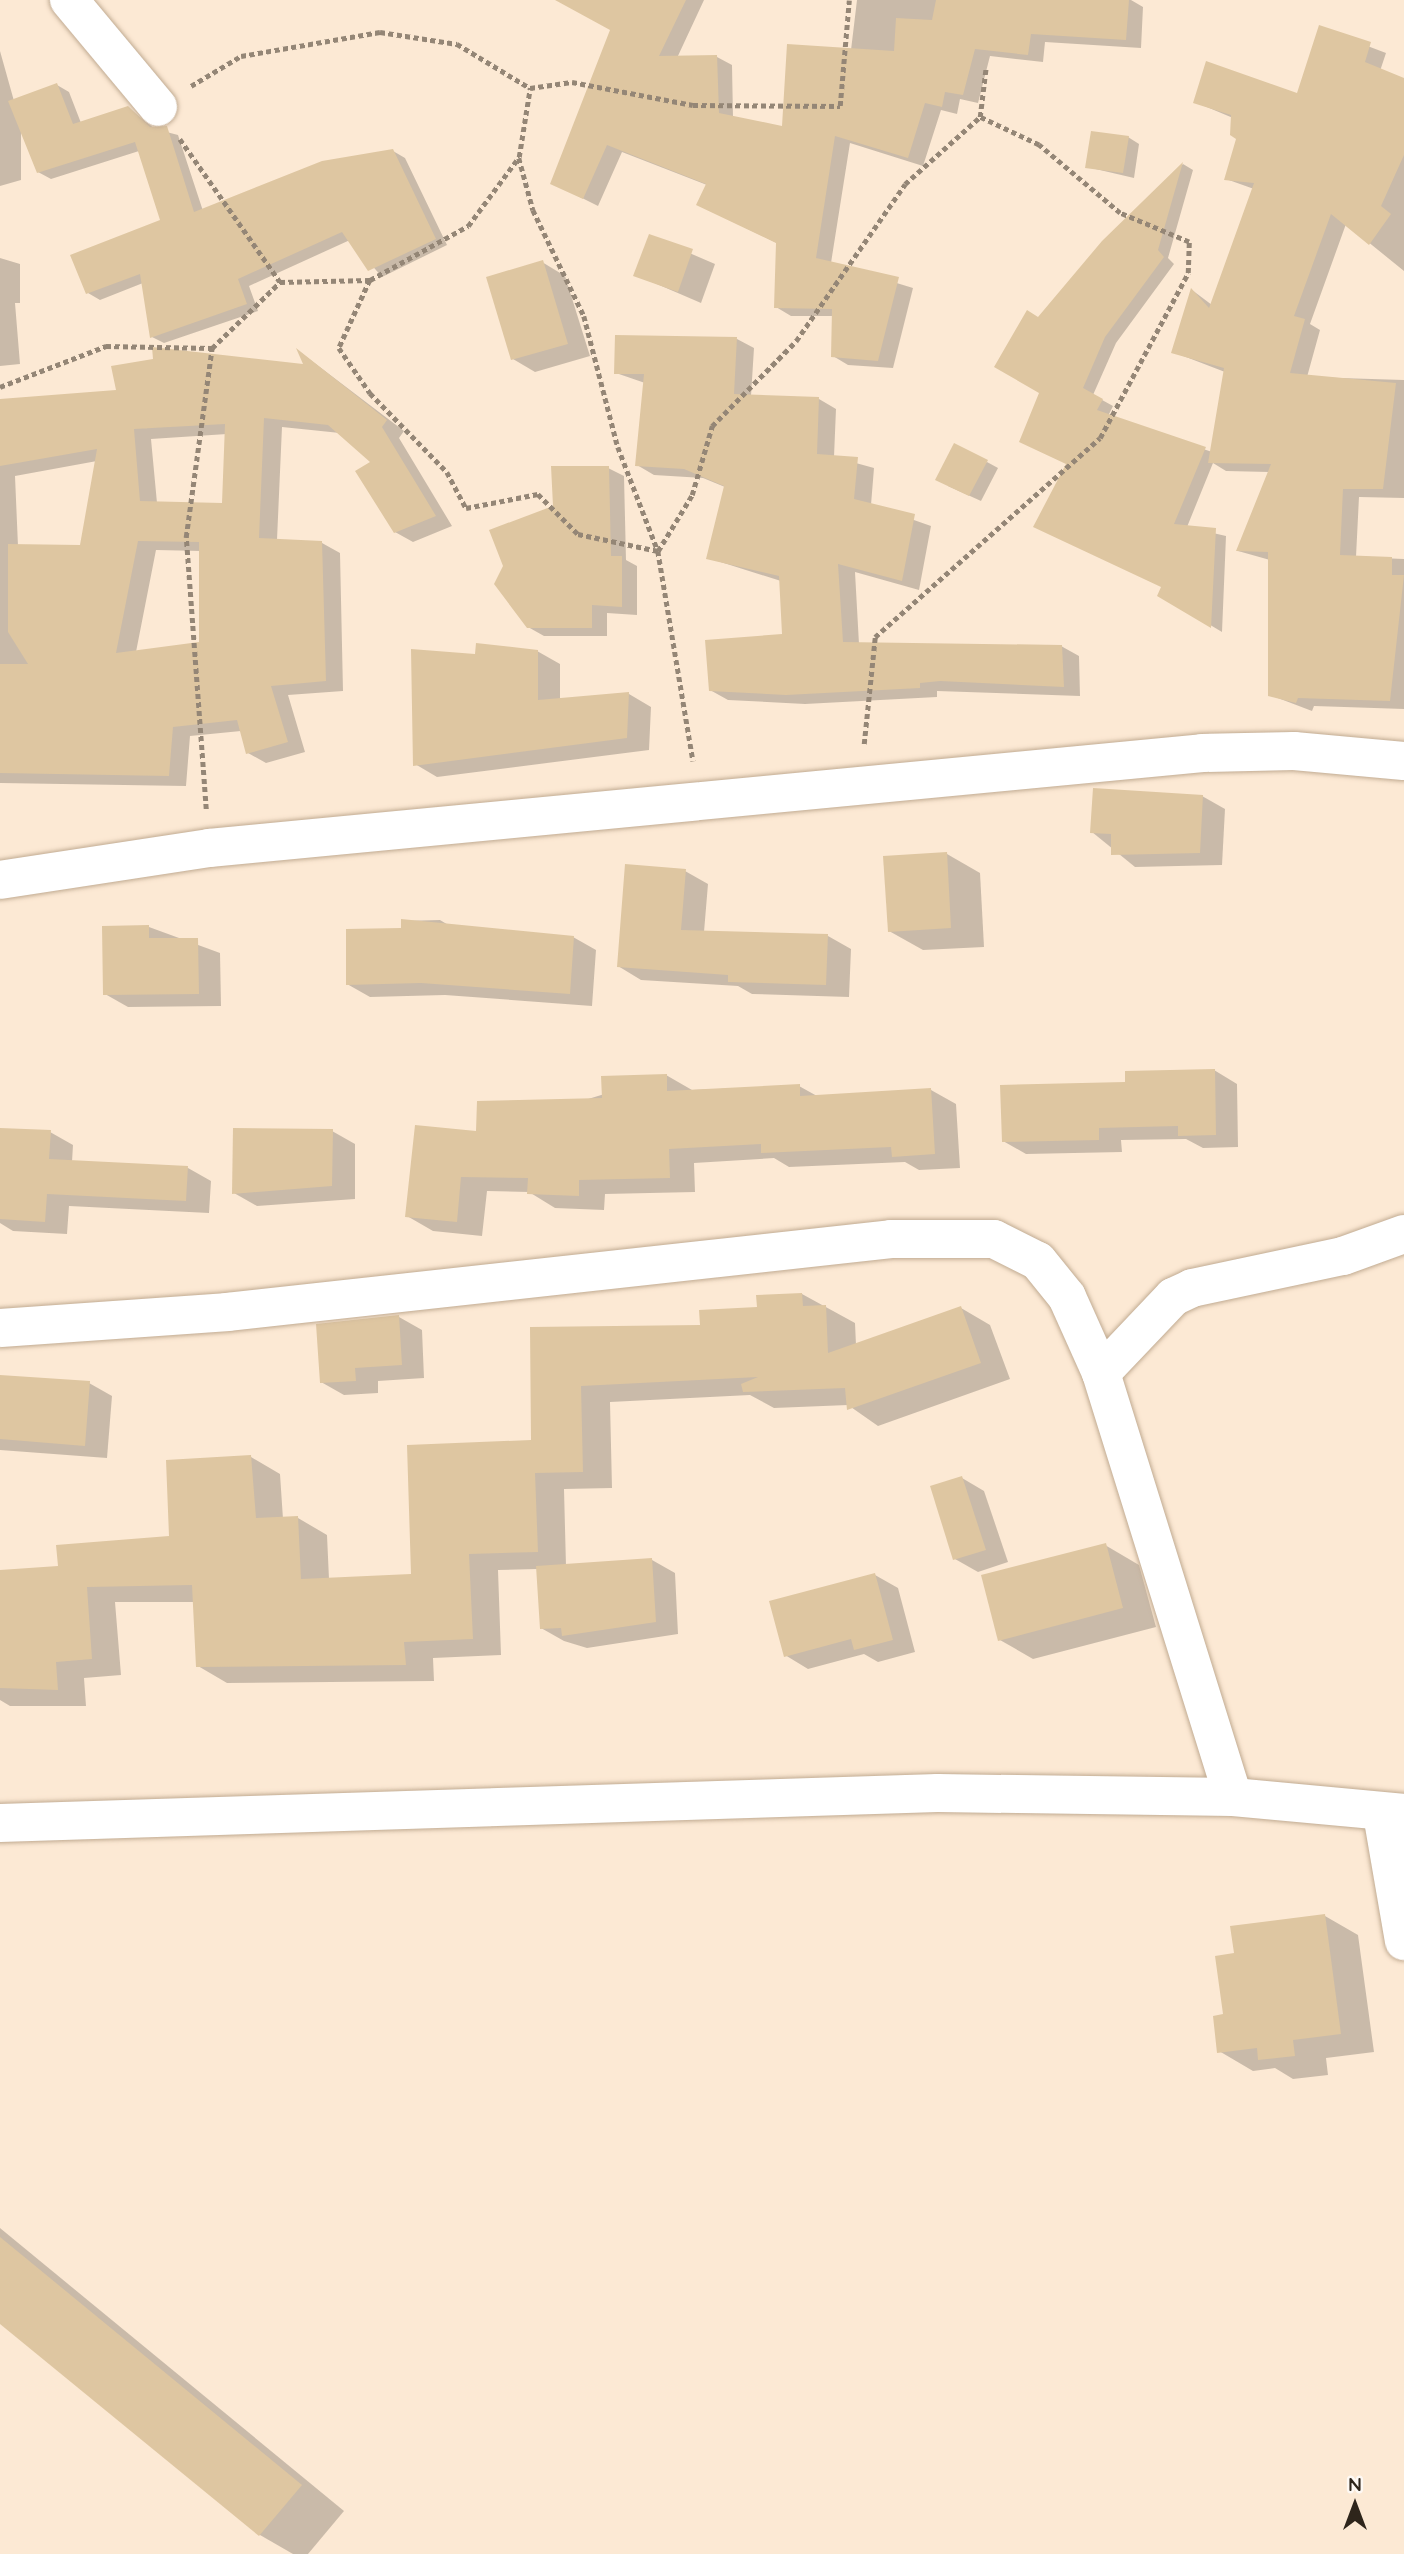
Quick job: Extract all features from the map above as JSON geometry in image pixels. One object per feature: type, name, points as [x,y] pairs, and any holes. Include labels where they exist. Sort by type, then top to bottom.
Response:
[{"type":"street","points":[[69,0],[158,107]]},
{"type":"street","points":[[0,880],[209,848],[860,783],[1202,754],[1294,751],[1404,761]]},
{"type":"street","points":[[1101,1373],[1173,1297],[1192,1287],[1331,1260],[1404,1234]]},
{"type":"street","points":[[0,1328],[227,1312],[941,1235],[994,1239],[1038,1261],[1067,1297],[1101,1373],[1233,1797]]},
{"type":"street","points":[[0,1823],[938,1793],[1233,1797],[1393,1813],[1404,1941]]},
{"type":"path","points":[[280,282],[158,107],[241,57],[380,32],[457,44],[530,88],[572,82],[694,105],[840,106],[849,0]]},
{"type":"path","points":[[658,551],[692,495],[712,425],[796,341],[905,184],[980,117],[986,67]]},
{"type":"path","points":[[530,88],[519,157],[533,210],[584,316],[618,447],[658,551],[698,801]]},
{"type":"path","points":[[860,783],[875,637],[1100,438],[1188,273],[1189,242],[1120,213],[1039,145],[980,117]]},
{"type":"path","points":[[209,848],[186,537],[212,348],[280,282],[370,280],[468,226],[519,157]]},
{"type":"path","points":[[370,280],[338,348],[370,393],[447,472],[466,508],[538,494],[578,534],[658,551]]},
{"type":"path","points":[[0,387],[106,346],[212,348]]},
{"type":"building","points":[[555,0],[686,0],[659,56],[717,55],[719,113],[782,126],[787,44],[894,51],[896,18],[932,20],[936,0],[1129,0],[1126,40],[1031,34],[1028,55],[975,49],[963,95],[945,92],[942,107],[925,103],[908,158],[835,136],[816,258],[899,277],[878,361],[831,357],[832,309],[774,308],[776,243],[696,205],[706,184],[607,145],[583,199],[550,184],[610,30]]},
{"type":"building","points":[[1319,25],[1371,42],[1365,62],[1404,78],[1404,155],[1381,206],[1391,214],[1369,245],[1331,214],[1294,316],[1305,319],[1290,373],[1396,383],[1383,489],[1343,489],[1340,555],[1392,557],[1392,575],[1404,575],[1390,701],[1298,698],[1296,703],[1268,696],[1268,552],[1236,551],[1271,464],[1208,463],[1224,368],[1171,353],[1191,288],[1209,308],[1254,183],[1224,180],[1236,139],[1230,135],[1231,115],[1193,103],[1206,61],[1297,93]]},
{"type":"building","points":[[57,83],[73,124],[128,106],[150,127],[167,126],[194,212],[322,161],[393,149],[436,239],[368,271],[342,232],[238,279],[247,304],[150,338],[140,274],[86,294],[70,255],[160,220],[135,142],[37,173],[8,101]]},
{"type":"building","points":[[1091,131],[1129,136],[1123,173],[1085,168]]},
{"type":"building","points":[[1183,162],[1158,250],[1164,257],[1105,337],[1083,388],[1103,399],[1097,410],[1206,447],[1174,524],[1216,528],[1211,628],[1157,596],[1161,587],[1033,527],[1066,464],[1019,442],[1039,393],[994,367],[1027,310],[1038,317],[1102,241]]},
{"type":"building","points":[[649,234],[693,249],[678,292],[633,276]]},
{"type":"building","points":[[543,260],[568,344],[511,360],[486,277]]},
{"type":"building","points":[[615,335],[737,337],[734,394],[819,397],[817,454],[858,457],[854,499],[915,514],[902,581],[838,564],[843,642],[1062,645],[1064,687],[940,681],[920,683],[920,688],[786,695],[709,691],[705,640],[782,634],[779,576],[706,559],[724,486],[684,469],[635,466],[644,374],[614,374]]},
{"type":"building","points":[[152,347],[303,364],[296,348],[387,420],[382,427],[436,516],[394,533],[355,471],[370,462],[328,425],[264,418],[259,538],[322,541],[326,681],[271,686],[288,742],[246,754],[237,720],[173,727],[169,776],[0,773],[0,664],[28,664],[8,632],[8,544],[80,545],[97,449],[0,466],[0,399],[116,390],[111,366],[153,359]],"holes":[[[225,424],[222,503],[140,501],[134,429]],[[138,541],[199,542],[199,642],[116,653]]]},
{"type":"building","points":[[954,443],[988,460],[969,496],[935,480]]},
{"type":"building","points":[[551,466],[609,466],[611,556],[622,556],[622,607],[592,605],[592,628],[527,628],[494,584],[503,566],[489,530],[553,506]]},
{"type":"building","points":[[476,643],[538,650],[538,700],[629,692],[627,738],[413,766],[411,649],[475,654]]},
{"type":"building","points":[[1093,788],[1203,795],[1200,853],[1111,855],[1111,834],[1090,833]]},
{"type":"building","points":[[947,852],[951,928],[888,932],[883,856]]},
{"type":"building","points":[[625,864],[686,869],[681,930],[828,934],[826,985],[728,982],[728,975],[617,967]]},
{"type":"building","points":[[401,919],[574,936],[570,994],[421,983],[346,985],[346,929],[401,928]]},
{"type":"building","points":[[149,925],[149,938],[198,938],[199,994],[103,995],[102,926]]},
{"type":"building","points":[[1215,1069],[1216,1135],[1178,1136],[1178,1126],[1099,1128],[1099,1140],[1002,1142],[1000,1085],[1125,1082],[1125,1071]]},
{"type":"building","points":[[667,1074],[667,1091],[800,1084],[800,1096],[931,1088],[935,1154],[892,1157],[891,1147],[761,1153],[761,1144],[669,1149],[670,1178],[579,1180],[579,1196],[527,1194],[528,1178],[461,1177],[457,1222],[405,1217],[415,1125],[476,1131],[477,1101],[602,1098],[601,1076]]},
{"type":"building","points":[[0,1128],[51,1130],[49,1159],[188,1166],[186,1201],[47,1194],[45,1222],[0,1219]]},
{"type":"building","points":[[233,1128],[333,1129],[332,1186],[232,1194]]},
{"type":"building","points":[[802,1293],[803,1306],[826,1305],[828,1353],[961,1306],[981,1363],[847,1410],[845,1388],[743,1392],[741,1384],[758,1377],[581,1386],[583,1472],[535,1473],[538,1552],[469,1554],[473,1639],[404,1642],[406,1665],[196,1667],[192,1585],[87,1587],[92,1659],[56,1662],[58,1690],[0,1688],[0,1570],[58,1566],[56,1545],[169,1536],[166,1460],[251,1455],[256,1518],[298,1516],[301,1579],[411,1574],[407,1445],[531,1440],[530,1327],[700,1325],[699,1310],[757,1307],[756,1295]]},
{"type":"building","points":[[399,1315],[402,1365],[355,1368],[356,1381],[320,1383],[316,1324]]},
{"type":"building","points":[[0,1375],[90,1381],[85,1446],[0,1439]]},
{"type":"building","points":[[962,1476],[986,1550],[953,1560],[930,1486]]},
{"type":"building","points":[[1106,1543],[1123,1608],[998,1641],[981,1575]]},
{"type":"building","points":[[652,1558],[656,1622],[562,1636],[561,1628],[540,1629],[536,1566]]},
{"type":"building","points":[[875,1573],[893,1640],[854,1650],[851,1639],[784,1657],[769,1601]]},
{"type":"building","points":[[1325,1914],[1341,2034],[1293,2040],[1295,2056],[1258,2060],[1257,2048],[1217,2053],[1213,2016],[1223,2014],[1215,1956],[1234,1953],[1230,1926]]},
{"type":"building","points":[[0,2237],[302,2485],[259,2536],[0,2324]]}]
